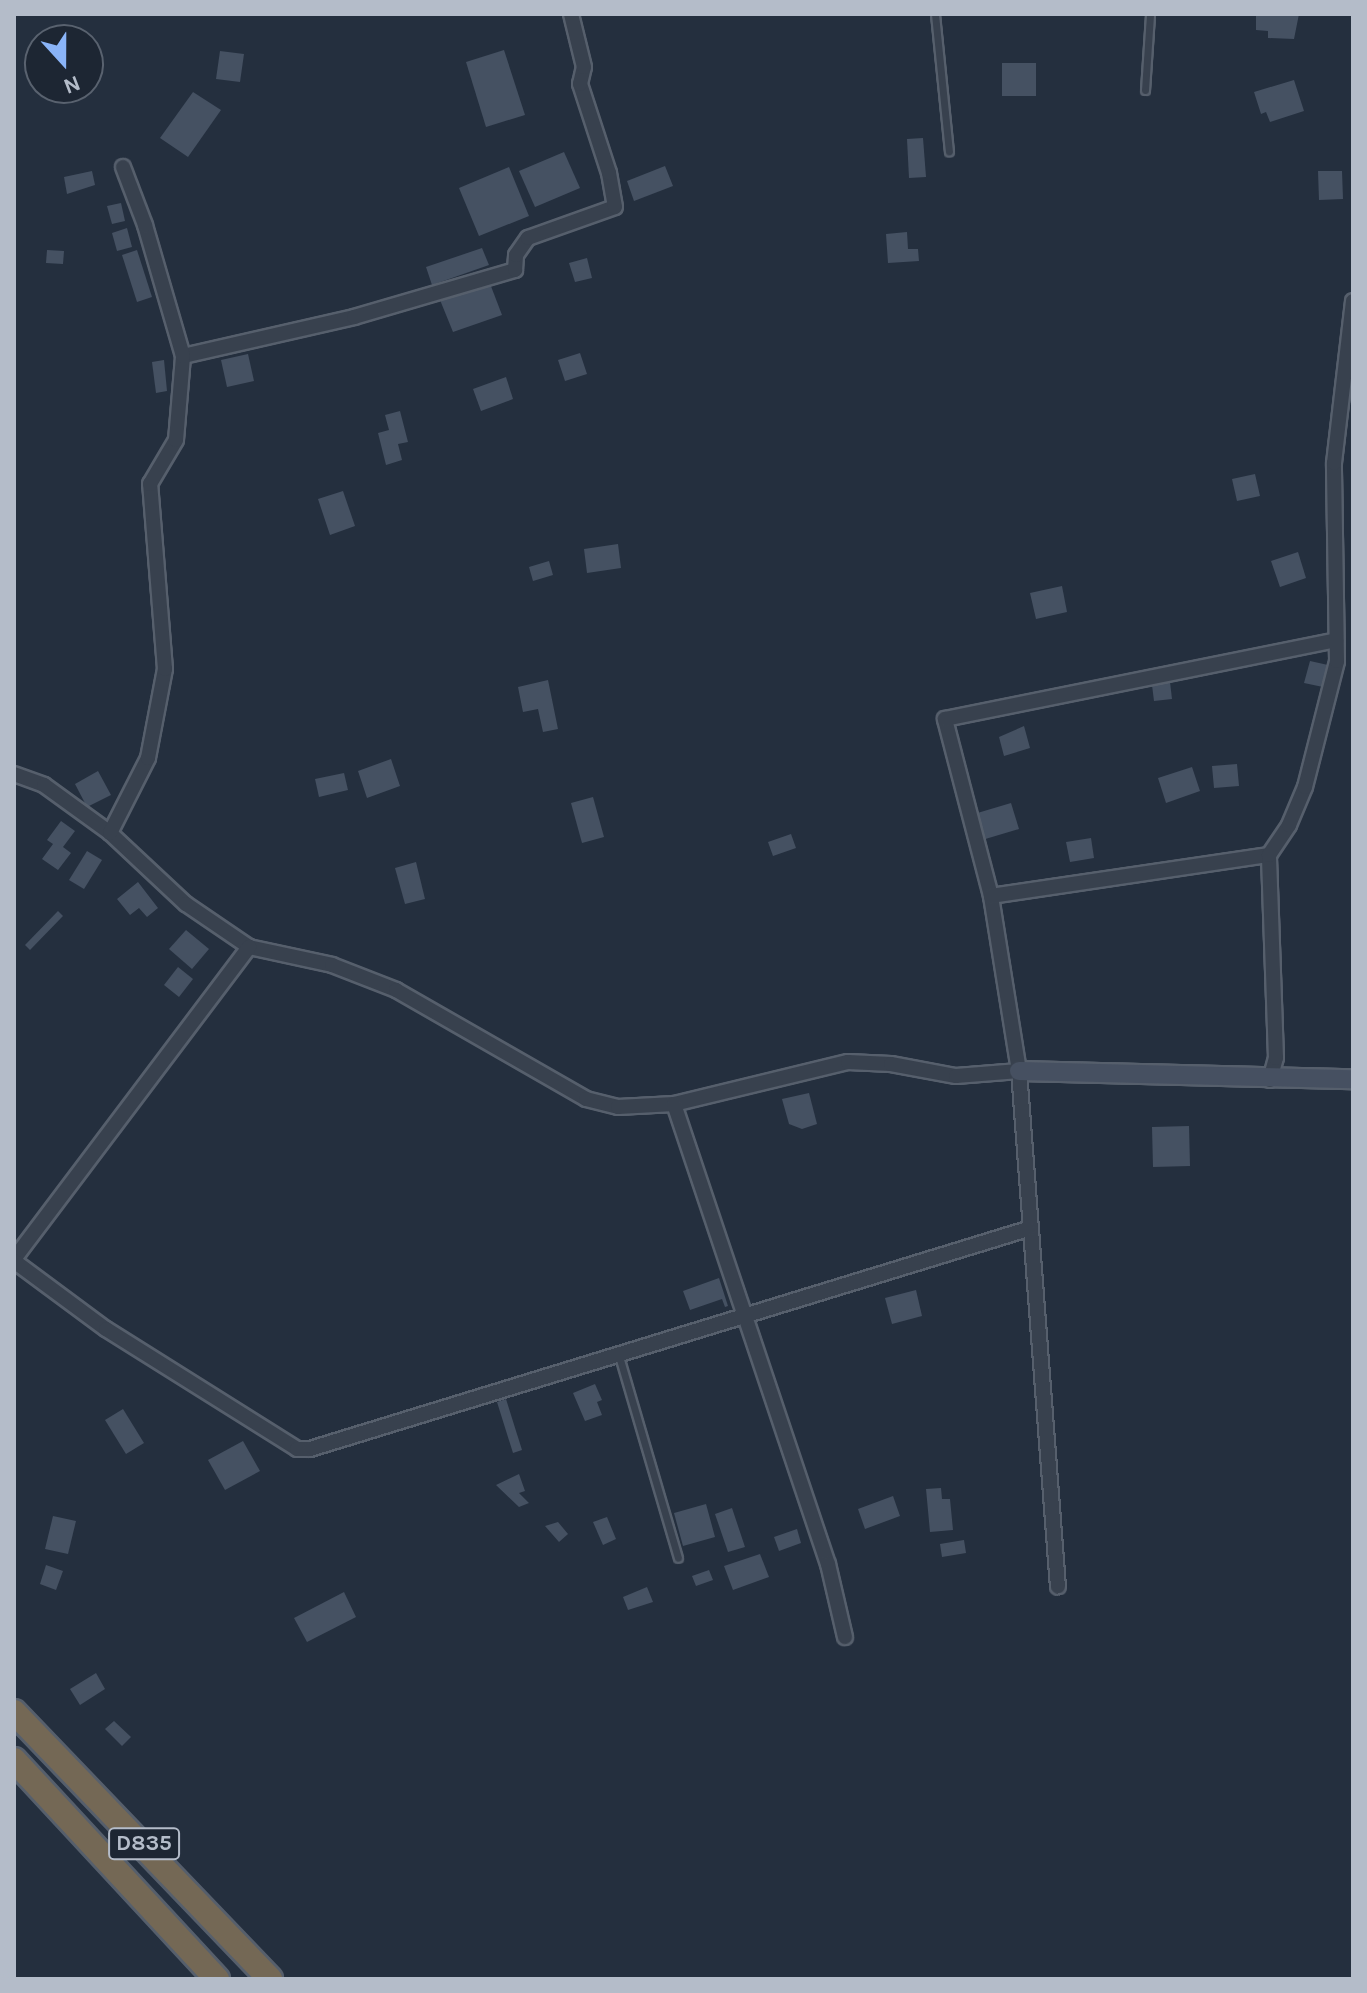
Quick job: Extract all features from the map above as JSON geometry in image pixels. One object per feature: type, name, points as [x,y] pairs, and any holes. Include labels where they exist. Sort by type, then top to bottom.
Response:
[{"type":"highway","name":"D835","points":[[14,1712],[270,1979]]},
{"type":"highway","name":"D835","points":[[14,1760],[217,1979]]},
{"type":"street","points":[[183,356],[354,317],[515,270],[519,248],[528,238],[615,207],[609,173],[580,84],[584,67],[571,14]]},
{"type":"street","points":[[110,833],[148,758],[165,669],[150,484],[176,440],[183,356],[145,225],[123,167]]},
{"type":"street","points":[[1270,1080],[1276,1058],[1269,855],[1289,825],[1305,787],[1337,661],[1334,463],[1353,301]]},
{"type":"street","points":[[1058,1587],[1028,1229],[1019,1071],[991,896],[945,719],[1336,640]]},
{"type":"street","points":[[14,774],[44,785],[110,833],[186,904],[249,947],[332,965],[396,990],[586,1099],[618,1107],[674,1104],[848,1062],[891,1064],[956,1076],[1073,1070],[1270,1080],[1353,1079]]},
{"type":"street","points":[[991,896],[1269,855]]},
{"type":"street","points":[[249,947],[14,1260],[106,1329],[297,1449],[310,1449],[1028,1229]]},
{"type":"street","points":[[674,1104],[828,1564],[845,1637]]},
{"type":"lane","points":[[935,14],[949,151]]},
{"type":"lane","points":[[1145,90],[1150,14]]},
{"type":"lane","points":[[619,1356],[678,1558]]},
{"type":"building","points":[[1256,14],[1299,14],[1294,39],[1268,38],[1268,31],[1256,30]]},
{"type":"building","points":[[504,50],[525,115],[486,127],[466,62]]},
{"type":"building","points":[[220,51],[244,54],[240,82],[216,79]]},
{"type":"building","points":[[1002,63],[1036,63],[1036,96],[1002,96]]},
{"type":"building","points":[[1294,80],[1304,111],[1270,122],[1266,112],[1261,114],[1254,92]]},
{"type":"building","points":[[193,92],[221,110],[188,157],[160,138]]},
{"type":"building","points":[[923,138],[926,177],[909,178],[907,139]]},
{"type":"building","points":[[564,152],[580,188],[535,207],[519,171]]},
{"type":"building","points":[[665,166],[673,186],[634,201],[627,181]]},
{"type":"building","points":[[509,167],[529,216],[479,236],[459,188]]},
{"type":"building","points":[[92,171],[95,185],[67,194],[64,177]]},
{"type":"building","points":[[1318,171],[1342,171],[1343,199],[1319,200]]},
{"type":"building","points":[[121,203],[125,221],[112,224],[107,206]]},
{"type":"building","points":[[127,228],[132,247],[117,251],[112,233]]},
{"type":"building","points":[[907,232],[908,249],[918,249],[919,261],[888,263],[886,234]]},
{"type":"building","points":[[482,248],[489,265],[432,285],[426,267]]},
{"type":"building","points":[[47,250],[64,251],[63,264],[46,263]]},
{"type":"building","points":[[137,250],[152,297],[137,302],[122,255]]},
{"type":"building","points":[[587,258],[592,278],[575,282],[569,263]]},
{"type":"building","points":[[489,281],[502,315],[453,332],[440,300]]},
{"type":"building","points":[[580,353],[587,374],[565,381],[558,360]]},
{"type":"building","points":[[248,354],[254,381],[227,387],[221,360]]},
{"type":"building","points":[[164,360],[167,391],[156,393],[152,362]]},
{"type":"building","points":[[506,377],[513,399],[481,411],[473,389]]},
{"type":"building","points":[[400,411],[408,442],[398,444],[402,460],[386,465],[378,433],[389,430],[385,415]]},
{"type":"building","points":[[1255,474],[1260,496],[1237,501],[1232,479]]},
{"type":"building","points":[[343,491],[355,526],[330,535],[318,499]]},
{"type":"building","points":[[618,544],[621,568],[587,573],[584,549]]},
{"type":"building","points":[[1298,552],[1306,578],[1280,587],[1271,561]]},
{"type":"building","points":[[549,561],[553,575],[533,581],[529,567]]},
{"type":"building","points":[[1062,586],[1067,612],[1036,619],[1030,593]]},
{"type":"building","points":[[1310,661],[1328,665],[1323,687],[1304,683]]},
{"type":"building","points":[[548,680],[558,729],[543,732],[538,709],[523,712],[518,687]]},
{"type":"building","points":[[1170,682],[1172,699],[1154,701],[1152,685]]},
{"type":"building","points":[[1024,726],[1030,748],[1004,756],[999,737]]},
{"type":"building","points":[[391,759],[400,786],[367,798],[358,771]]},
{"type":"building","points":[[1237,764],[1239,786],[1214,788],[1212,766]]},
{"type":"building","points":[[1192,767],[1200,791],[1166,803],[1158,778]]},
{"type":"building","points":[[98,771],[111,795],[87,807],[75,784]]},
{"type":"building","points":[[344,773],[348,790],[319,797],[315,779]]},
{"type":"building","points":[[593,797],[604,837],[582,843],[571,803]]},
{"type":"building","points":[[1011,803],[1019,829],[982,840],[974,814]]},
{"type":"building","points":[[61,821],[75,831],[63,847],[71,853],[58,870],[42,859],[53,844],[47,840]]},
{"type":"building","points":[[791,834],[796,848],[773,856],[768,842]]},
{"type":"building","points":[[1091,838],[1094,858],[1070,862],[1066,842]]},
{"type":"building","points":[[87,851],[102,860],[84,889],[69,880]]},
{"type":"building","points":[[416,862],[425,899],[405,904],[395,868]]},
{"type":"building","points":[[138,882],[158,908],[147,917],[139,908],[130,915],[117,899]]},
{"type":"building","points":[[58,911],[63,916],[30,950],[25,945]]},
{"type":"building","points":[[186,930],[209,949],[192,969],[169,949]]},
{"type":"building","points":[[178,967],[193,979],[179,997],[164,985]]},
{"type":"building","points":[[809,1093],[817,1124],[802,1129],[789,1124],[782,1099]]},
{"type":"building","points":[[1189,1126],[1190,1166],[1153,1167],[1152,1127]]},
{"type":"building","points":[[719,1278],[728,1306],[725,1307],[722,1299],[690,1310],[683,1291]]},
{"type":"building","points":[[916,1290],[922,1316],[892,1324],[885,1298]]},
{"type":"building","points":[[595,1384],[602,1400],[597,1402],[602,1415],[585,1421],[573,1393]]},
{"type":"building","points":[[506,1399],[522,1450],[513,1453],[497,1402]]},
{"type":"building","points":[[123,1409],[144,1443],[126,1454],[105,1420]]},
{"type":"building","points":[[243,1441],[260,1471],[225,1490],[208,1460]]},
{"type":"building","points":[[519,1474],[525,1491],[519,1493],[529,1503],[519,1507],[496,1485]]},
{"type":"building","points":[[941,1488],[942,1499],[950,1499],[953,1530],[930,1532],[926,1489]]},
{"type":"building","points":[[893,1496],[900,1516],[865,1529],[858,1509]]},
{"type":"building","points":[[706,1504],[715,1537],[683,1546],[674,1513]]},
{"type":"building","points":[[732,1508],[745,1547],[728,1552],[715,1514]]},
{"type":"building","points":[[53,1516],[76,1521],[68,1554],[45,1549]]},
{"type":"building","points":[[607,1517],[616,1539],[603,1545],[593,1522]]},
{"type":"building","points":[[558,1522],[568,1534],[559,1542],[545,1526]]},
{"type":"building","points":[[797,1529],[801,1543],[779,1551],[774,1537]]},
{"type":"building","points":[[964,1540],[966,1553],[942,1557],[940,1544]]},
{"type":"building","points":[[760,1554],[769,1577],[733,1590],[724,1566]]},
{"type":"building","points":[[46,1565],[63,1571],[56,1590],[40,1584]]},
{"type":"building","points":[[709,1570],[713,1580],[696,1586],[692,1576]]},
{"type":"building","points":[[647,1587],[653,1602],[628,1610],[623,1597]]},
{"type":"building","points":[[344,1592],[356,1617],[307,1642],[294,1618]]},
{"type":"building","points":[[96,1673],[105,1689],[80,1705],[70,1689]]},
{"type":"building","points":[[114,1721],[131,1737],[122,1746],[105,1729]]}]
